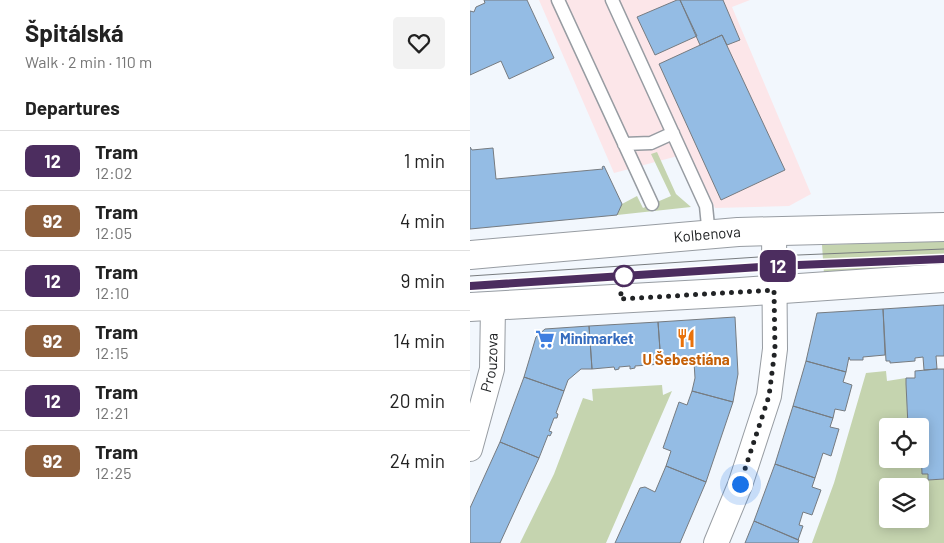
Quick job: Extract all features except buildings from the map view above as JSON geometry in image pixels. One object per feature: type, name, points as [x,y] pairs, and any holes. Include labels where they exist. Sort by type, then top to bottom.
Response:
[{"type":"main road","name":"Kolbenova","points":[[470,255],[774,231],[944,227]]},
{"type":"main road","points":[[482,307],[944,278]]},
{"type":"street","points":[[716,543],[740,484],[769,396],[775,349],[774,231]]},
{"type":"street","name":"Prouzova","points":[[470,449],[492,369],[482,307]]},
{"type":"lane","points":[[558,0],[652,204]]},
{"type":"lane","points":[[612,0],[706,206],[708,236]]},
{"type":"lane","points":[[624,144],[651,143],[673,133]]},
{"type":"shaded area","points":[[539,0],[750,0],[732,7],[811,194],[789,206],[715,208],[689,153],[614,173]]},
{"type":"green space","points":[[657,152],[676,194],[691,207],[617,215],[622,204],[637,196],[643,208],[671,196],[651,154]]},
{"type":"green space","points":[[944,241],[944,267],[824,274],[822,245]]},
{"type":"green space","points":[[886,371],[887,381],[906,378],[908,418],[879,418],[879,468],[921,468],[922,474],[928,474],[929,478],[879,478],[879,528],[929,528],[929,480],[944,479],[944,543],[812,543],[834,483],[866,373]]},
{"type":"green space","points":[[662,385],[663,395],[672,391],[606,543],[520,543],[554,474],[583,398],[593,401],[592,389]]},
{"type":"tram line","points":[[470,276],[774,256],[944,249]]},
{"type":"tram line","points":[[470,286],[774,266],[944,259]]},
{"type":"tram line","name":"12","points":[[470,286],[774,266],[944,259]]},
{"type":"place","name":"U Šebestiána","points":[[686,338]]},
{"type":"place","name":"Minimarket","points":[[545,339]]},
{"type":"route","points":[[624,276],[620,299],[774,290],[775,349],[769,396],[740,484]]}]
